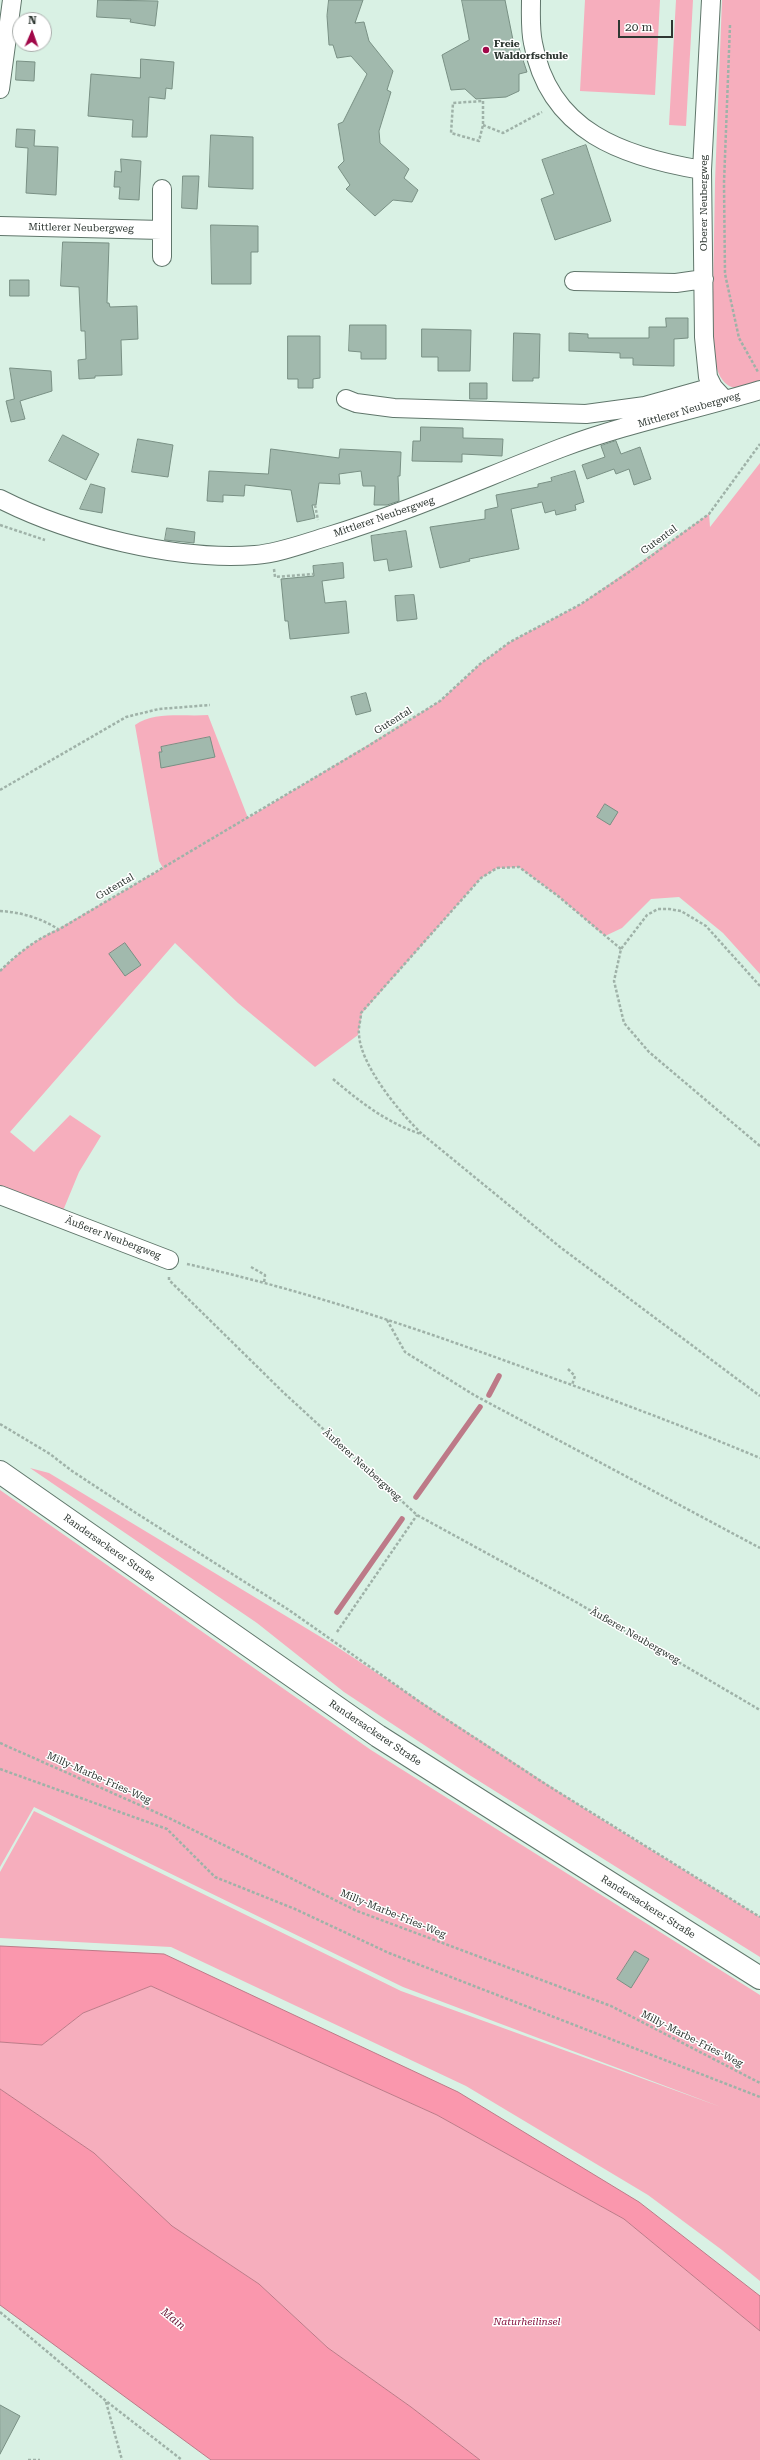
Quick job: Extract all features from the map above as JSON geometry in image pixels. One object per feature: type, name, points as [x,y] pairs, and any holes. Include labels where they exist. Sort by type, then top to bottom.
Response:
[{"type":"main road","name":"Randersackerer Straße","points":[[0,1472],[378,1736],[760,1978]]},
{"type":"street","points":[[0,89],[12,0]]},
{"type":"street","points":[[531,0],[532,42],[544,82],[559,103],[592,135],[629,153],[672,165],[702,170]]},
{"type":"street","name":"Oberer Neubergweg","points":[[711,0],[702,170],[705,363],[713,387],[725,400]]},
{"type":"street","points":[[162,189],[162,257]]},
{"type":"street","name":"Mittlerer Neubergweg","points":[[0,226],[162,230]]},
{"type":"street","points":[[574,281],[676,283],[704,279]]},
{"type":"street","name":"Mittlerer Neubergweg","points":[[346,399],[356,403],[394,408],[555,415],[586,414],[645,406],[713,387]]},
{"type":"street","name":"Mittlerer Neubergweg","points":[[0,499],[50,521],[122,541],[192,554],[256,555],[286,549],[379,520],[585,439],[760,390]]},
{"type":"street","name":"Äußerer Neubergweg","points":[[0,1195],[169,1260]]},
{"type":"path","points":[[730,22],[724,183],[725,274],[739,338],[760,376]]},
{"type":"path","points":[[483,101],[483,126],[479,141],[451,133],[453,103],[483,101]]},
{"type":"path","points":[[483,126],[503,133],[559,103]]},
{"type":"path","name":"Gutental","points":[[0,971],[15,956],[43,936],[58,930],[368,746],[440,701],[480,664],[510,642],[580,604],[629,572],[709,514],[760,444]]},
{"type":"path","points":[[315,505],[317,515]]},
{"type":"path","points":[[278,576],[313,574]]},
{"type":"path","points":[[0,790],[133,715],[159,709],[210,705]]},
{"type":"path","points":[[622,949],[558,896],[518,867],[497,868],[481,878],[361,1013],[358,1035],[374,1077],[408,1121],[422,1134],[560,1247],[760,1396]]},
{"type":"path","points":[[760,986],[706,926],[681,911],[658,909],[647,915],[622,949],[614,981],[624,1023],[649,1052],[760,1146]]},
{"type":"path","points":[[0,911],[19,913],[48,923],[58,930]]},
{"type":"path","points":[[333,1079],[363,1104],[400,1127],[422,1134]]},
{"type":"path","points":[[169,1260],[264,1283],[387,1319],[681,1425],[760,1458]]},
{"type":"path","name":"Äußerer Neubergweg","points":[[169,1260],[169,1280],[284,1393],[417,1515],[576,1602],[760,1710]]},
{"type":"path","points":[[251,1267],[265,1275],[264,1283]]},
{"type":"path","points":[[387,1319],[405,1352],[474,1395],[760,1548]]},
{"type":"path","points":[[568,1369],[575,1376],[572,1385]]},
{"type":"path","points":[[0,1424],[50,1454],[117,1500],[289,1610],[420,1702],[547,1785],[760,1917]]},
{"type":"path","points":[[337,1632],[417,1515]]},
{"type":"path","name":"Milly-Marbe-Fries-Weg","points":[[0,1743],[171,1819],[357,1911],[611,2006],[760,2083]]},
{"type":"path","points":[[0,1769],[167,1829],[215,1877],[295,1909],[389,1952],[760,2097]]},
{"type":"path","points":[[0,2312],[106,2401],[182,2460]]},
{"type":"path","points":[[106,2401],[122,2460]]},
{"type":"path","points":[[28,2460],[40,2460]]},
{"type":"green space","points":[[585,0],[660,0],[655,95],[580,91]]},
{"type":"green space","points":[[676,0],[693,0],[686,126],[669,125]]},
{"type":"green space","points":[[722,0],[760,0],[760,383],[738,388],[729,386],[724,382],[718,371],[712,347],[715,182]]},
{"type":"green space","points":[[760,463],[760,974],[723,933],[679,897],[651,899],[622,928],[605,936],[558,896],[519,867],[497,868],[481,878],[362,1013],[358,1035],[315,1067],[238,1003],[175,943],[10,1132],[34,1152],[70,1115],[101,1136],[79,1172],[60,1218],[0,1195],[0,971],[34,942],[163,868],[159,861],[135,725],[161,716],[208,715],[248,818],[440,701],[480,664],[510,642],[581,604],[709,514],[710,527]]},
{"type":"green space","points":[[30,1468],[49,1473],[334,1645],[593,1814],[760,1917],[760,1957],[471,1776],[344,1692],[257,1623]]},
{"type":"green space","points":[[0,1490],[371,1750],[760,1995],[760,2281],[722,2250],[648,2195],[466,2086],[171,1947],[0,1938],[0,1872],[34,1811],[401,1991],[721,2107],[403,1987],[34,1807],[0,1867]]},
{"type":"green space","name":"Naturheilinsel","points":[[151,1986],[437,2115],[624,2219],[760,2331],[760,2460],[480,2460],[411,2407],[328,2348],[259,2284],[172,2226],[94,2153],[0,2089],[0,2042],[42,2045],[83,2013]]},
{"type":"water","points":[[0,1946],[164,1954],[458,2092],[639,2202],[760,2296],[760,2331],[624,2219],[437,2115],[151,1986],[83,2013],[42,2045],[0,2042]]},
{"type":"water","name":"Main","points":[[0,2089],[94,2153],[172,2226],[259,2284],[328,2348],[411,2407],[480,2460],[211,2460],[0,2305]]},
{"type":"building","points":[[98,0],[158,1],[155,26],[130,22],[131,19],[97,17]]},
{"type":"building","points":[[329,0],[363,0],[355,23],[364,22],[369,41],[393,71],[387,90],[391,92],[379,131],[380,143],[409,169],[404,178],[418,190],[412,202],[393,200],[375,216],[346,189],[350,185],[338,167],[344,161],[338,124],[343,122],[367,74],[351,56],[337,58],[333,45],[329,45],[327,16]]},
{"type":"building","name":"Freie Waldorfschule","points":[[462,0],[505,0],[514,45],[518,45],[527,72],[519,74],[519,91],[506,97],[476,99],[465,89],[451,90],[442,55],[469,40]]},
{"type":"building","points":[[141,59],[174,62],[172,89],[166,88],[165,99],[149,97],[147,137],[132,137],[133,120],[88,116],[91,74],[140,78]]},
{"type":"building","points":[[17,61],[35,62],[34,81],[16,80]]},
{"type":"building","points":[[17,129],[35,130],[34,146],[58,147],[56,195],[26,193],[28,148],[16,147]]},
{"type":"building","points":[[211,135],[253,137],[253,189],[209,187]]},
{"type":"building","points":[[586,145],[611,221],[555,240],[541,199],[554,194],[542,160]]},
{"type":"building","points":[[121,159],[141,161],[139,200],[119,199],[120,187],[114,187],[115,171],[121,172]]},
{"type":"building","points":[[183,176],[199,176],[197,209],[182,208]]},
{"type":"building","points":[[211,225],[258,226],[258,252],[251,252],[251,284],[212,284]]},
{"type":"building","points":[[63,242],[109,243],[107,303],[109,303],[110,307],[137,306],[138,339],[121,340],[122,375],[95,376],[95,378],[79,379],[78,360],[86,359],[85,331],[81,331],[79,287],[61,286]]},
{"type":"building","points":[[10,280],[29,280],[29,296],[10,296]]},
{"type":"building","points":[[666,318],[688,318],[688,338],[674,339],[674,366],[633,365],[633,358],[620,358],[620,353],[569,351],[569,333],[588,334],[588,338],[649,338],[649,327],[666,327]]},
{"type":"building","points":[[350,325],[386,325],[386,359],[361,359],[361,352],[349,351]]},
{"type":"building","points":[[422,329],[471,330],[470,371],[438,371],[438,357],[422,357]]},
{"type":"building","points":[[514,333],[540,334],[539,378],[533,378],[533,381],[513,381]]},
{"type":"building","points":[[288,336],[320,336],[320,378],[313,379],[313,388],[298,388],[298,379],[288,379]]},
{"type":"building","points":[[10,368],[51,371],[52,391],[20,401],[25,419],[11,422],[6,401],[14,399]]},
{"type":"building","points":[[470,383],[487,383],[487,399],[470,399]]},
{"type":"building","points":[[421,427],[463,428],[463,438],[503,439],[502,456],[462,454],[462,462],[412,461],[413,441],[420,441]]},
{"type":"building","points":[[63,435],[99,454],[86,480],[49,461]]},
{"type":"building","points":[[138,439],[173,445],[168,477],[132,472]]},
{"type":"building","points":[[616,441],[621,454],[640,447],[651,479],[634,485],[629,469],[616,474],[614,469],[587,479],[582,465],[605,457],[601,446]]},
{"type":"building","points":[[271,449],[339,458],[340,449],[401,452],[400,476],[398,476],[399,501],[387,505],[374,505],[375,486],[363,486],[361,471],[339,474],[340,484],[319,483],[316,505],[312,505],[315,518],[297,522],[291,490],[245,485],[244,496],[223,495],[223,502],[207,501],[209,471],[268,474]]},
{"type":"building","points":[[575,471],[584,502],[575,505],[576,510],[556,515],[555,510],[545,513],[542,502],[511,509],[519,549],[469,559],[470,561],[440,568],[430,527],[485,519],[485,510],[498,507],[496,495],[538,487],[538,484],[552,481],[551,478]]},
{"type":"building","points":[[91,484],[105,488],[102,513],[80,509]]},
{"type":"building","points":[[167,528],[195,532],[194,543],[165,540]]},
{"type":"building","points":[[406,531],[412,567],[389,571],[387,559],[374,561],[371,536]]},
{"type":"building","points":[[343,563],[344,578],[322,581],[325,603],[346,601],[349,633],[290,639],[288,621],[285,621],[281,579],[314,576],[313,566]]},
{"type":"building","points":[[414,595],[417,619],[397,621],[395,596]]},
{"type":"building","points":[[366,693],[371,711],[356,715],[351,697]]},
{"type":"building","points":[[210,737],[215,757],[161,768],[159,752],[162,752],[161,747]]},
{"type":"building","points":[[605,804],[618,812],[610,825],[597,817]]},
{"type":"building","points":[[125,943],[141,965],[125,976],[109,954]]},
{"type":"building","points":[[635,1951],[649,1959],[631,1988],[617,1979]]},
{"type":"building","points":[[0,2405],[20,2416],[0,2454]]},
{"type":"waterway","points":[[489,1395],[499,1376]]},
{"type":"waterway","points":[[416,1497],[480,1407]]},
{"type":"waterway","points":[[337,1612],[402,1519]]},
{"type":"place","name":"Freie Waldorfschule","points":[[486,50]]}]
